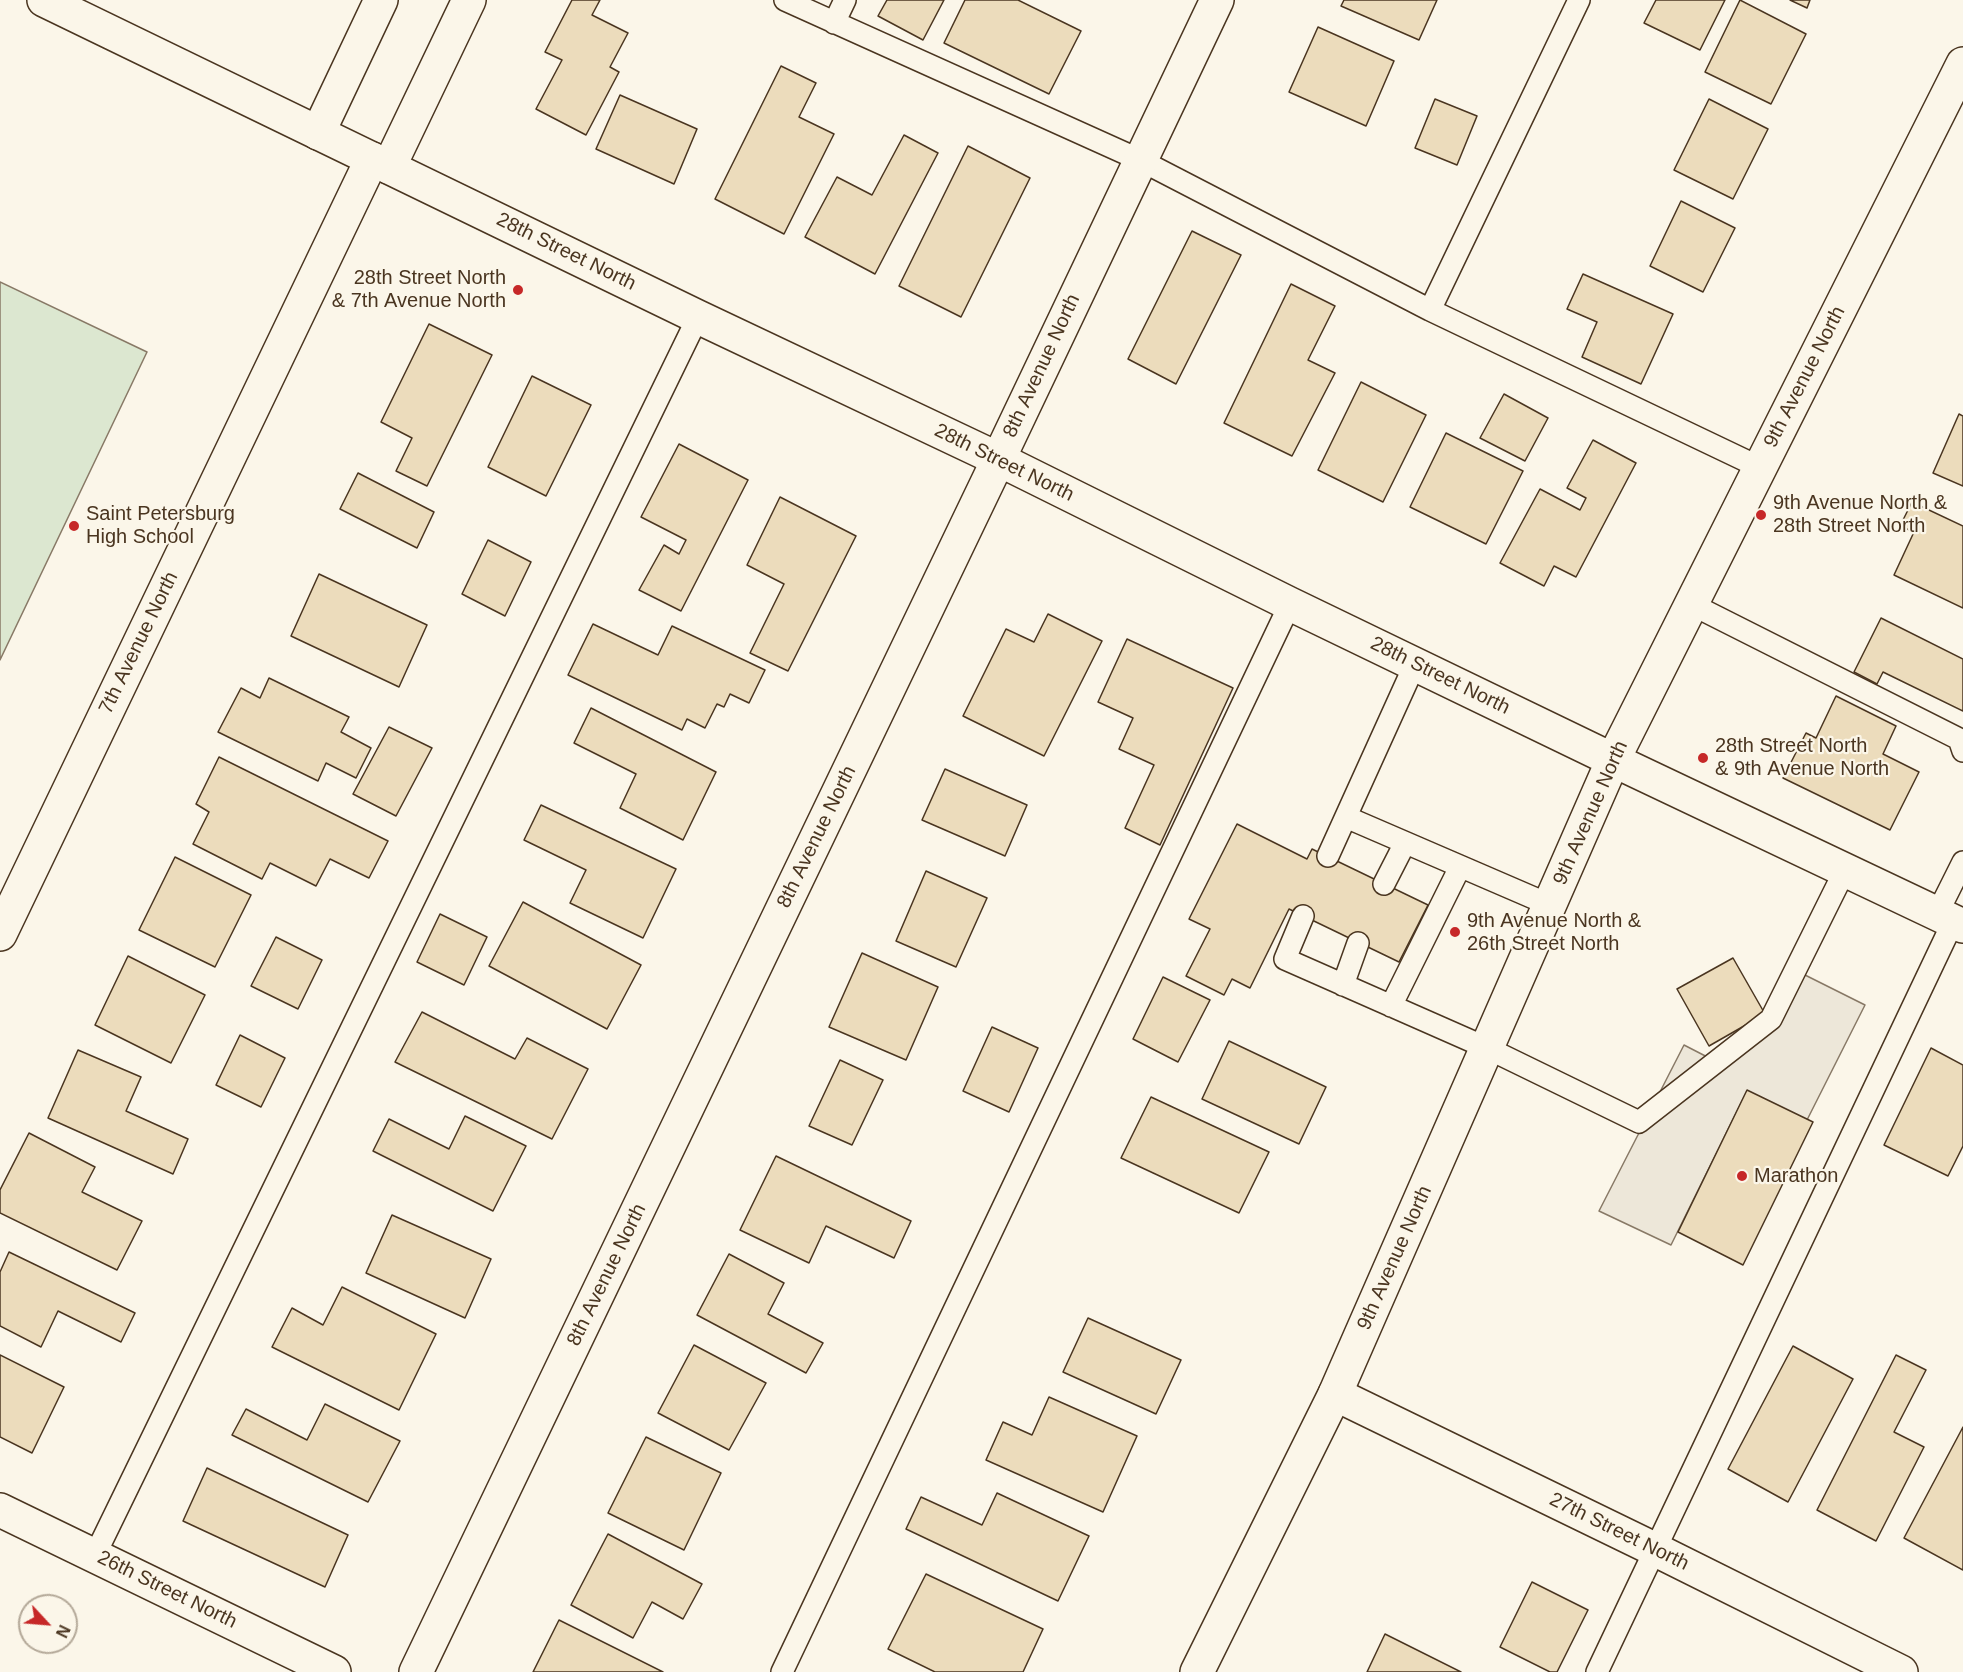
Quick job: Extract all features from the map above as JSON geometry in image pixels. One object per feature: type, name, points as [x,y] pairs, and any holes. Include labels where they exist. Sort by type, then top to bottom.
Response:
[{"type":"street","name":"28th Street North","points":[[44,0],[698,317],[998,459],[1290,604],[1613,760],[1951,921]]},
{"type":"street","points":[[318,132],[381,0]]},
{"type":"street","name":"7th Avenue North","points":[[0,933],[380,163],[469,0]]},
{"type":"street","name":"8th Avenue North","points":[[416,1672],[1217,0]]},
{"type":"street","name":"9th Avenue North","points":[[1197,1672],[1335,1394],[1613,760],[1963,64]]},
{"type":"street","name":"27th Street North","points":[[1335,1394],[1901,1672]]},
{"type":"street","name":"26th Street North","points":[[0,1510],[334,1672]]},
{"type":"lane","points":[[785,0],[1140,160],[1430,310],[1759,467]]},
{"type":"lane","points":[[834,23],[845,0]]},
{"type":"lane","points":[[1430,310],[1578,0]]},
{"type":"lane","points":[[95,1555],[698,317]]},
{"type":"lane","points":[[782,1672],[1290,604]]},
{"type":"lane","points":[[1691,604],[1959,739],[1963,751]]},
{"type":"lane","points":[[1328,856],[1415,664]]},
{"type":"lane","points":[[1346,817],[1550,905]]},
{"type":"lane","points":[[1384,884],[1405,843]]},
{"type":"lane","points":[[1597,1672],[1951,921],[1963,862]]},
{"type":"lane","points":[[1392,1006],[1460,867]]},
{"type":"lane","points":[[1303,916],[1285,959],[1487,1048],[1639,1122],[1771,1019],[1845,870]]},
{"type":"lane","points":[[1343,985],[1358,943]]},
{"type":"green space","points":[[0,282],[147,352],[0,660]]},
{"type":"shaded area","points":[[1795,970],[1865,1005],[1807,1120],[1747,1091],[1671,1245],[1599,1211],[1684,1045],[1717,1062],[1771,1019]]},
{"type":"building","points":[[572,0],[600,0],[592,15],[628,33],[610,67],[619,72],[586,135],[536,109],[562,60],[545,52]]},
{"type":"building","points":[[887,0],[944,0],[923,40],[878,16]]},
{"type":"building","points":[[965,0],[1018,0],[1081,31],[1049,94],[944,43]]},
{"type":"building","points":[[1344,0],[1437,0],[1419,40],[1341,6]]},
{"type":"building","points":[[1656,0],[1725,0],[1700,50],[1644,23]]},
{"type":"building","points":[[1740,0],[1806,34],[1771,104],[1705,72]]},
{"type":"building","points":[[1790,0],[1810,0],[1807,8]]},
{"type":"building","points":[[1318,27],[1394,61],[1366,126],[1289,92]]},
{"type":"building","points":[[781,66],[816,83],[799,117],[834,134],[784,234],[715,199]]},
{"type":"building","points":[[620,95],[697,129],[674,184],[596,149]]},
{"type":"building","points":[[1435,99],[1477,116],[1457,165],[1415,148]]},
{"type":"building","points":[[1709,99],[1768,129],[1733,199],[1674,170]]},
{"type":"building","points":[[904,135],[938,153],[875,274],[805,237],[837,177],[872,195]]},
{"type":"building","points":[[968,146],[1030,178],[961,317],[899,286]]},
{"type":"building","points":[[1681,201],[1735,228],[1703,292],[1650,266]]},
{"type":"building","points":[[1192,231],[1241,255],[1176,384],[1128,359]]},
{"type":"building","points":[[1583,274],[1673,314],[1641,384],[1582,357],[1597,322],[1567,309]]},
{"type":"building","points":[[1291,284],[1335,306],[1308,360],[1335,373],[1292,456],[1224,423]]},
{"type":"building","points":[[429,324],[492,355],[427,486],[396,471],[412,438],[381,422]]},
{"type":"building","points":[[532,376],[591,405],[546,496],[488,467]]},
{"type":"building","points":[[1361,382],[1426,415],[1383,502],[1318,470]]},
{"type":"building","points":[[1504,394],[1548,418],[1525,461],[1480,438]]},
{"type":"building","points":[[1959,414],[1963,416],[1963,486],[1933,473]]},
{"type":"building","points":[[1446,433],[1523,471],[1486,544],[1410,507]]},
{"type":"building","points":[[1593,440],[1636,463],[1576,577],[1554,566],[1544,586],[1500,563],[1540,489],[1580,510],[1586,498],[1567,488]]},
{"type":"building","points":[[679,444],[748,480],[681,611],[639,590],[664,545],[679,554],[686,540],[641,517]]},
{"type":"building","points":[[358,473],[434,512],[417,548],[340,509]]},
{"type":"building","points":[[780,497],[856,536],[788,671],[750,653],[784,584],[747,565]]},
{"type":"building","points":[[1912,502],[1963,526],[1963,608],[1894,575],[1914,532],[1900,526]]},
{"type":"building","points":[[488,540],[531,562],[505,616],[462,594]]},
{"type":"building","points":[[319,574],[427,625],[399,687],[291,636]]},
{"type":"building","points":[[1048,614],[1102,641],[1044,756],[963,716],[1006,629],[1034,642]]},
{"type":"building","points":[[1881,618],[1963,659],[1963,711],[1883,672],[1877,684],[1854,672]]},
{"type":"building","points":[[593,624],[658,655],[672,626],[765,670],[749,703],[730,694],[724,707],[717,704],[705,728],[687,719],[682,730],[568,675]]},
{"type":"building","points":[[1127,639],[1233,688],[1160,845],[1125,828],[1154,765],[1119,749],[1133,718],[1098,702]]},
{"type":"building","points":[[269,678],[349,717],[341,732],[371,748],[356,778],[326,763],[318,781],[218,732],[241,688],[260,698]]},
{"type":"building","points":[[1836,696],[1896,726],[1883,754],[1919,772],[1890,830],[1783,778],[1806,733],[1816,738]]},
{"type":"building","points":[[591,708],[716,772],[683,840],[620,808],[636,774],[574,743]]},
{"type":"building","points":[[389,727],[432,748],[396,816],[353,794]]},
{"type":"building","points":[[219,757],[388,841],[369,878],[330,859],[316,886],[270,863],[262,879],[193,844],[209,812],[196,804]]},
{"type":"building","points":[[945,769],[1027,805],[1005,856],[922,820]]},
{"type":"building","points":[[541,805],[676,869],[643,938],[570,903],[586,870],[524,840]]},
{"type":"building","points":[[1237,824],[1307,859],[1312,849],[1428,905],[1399,962],[1289,909],[1250,988],[1232,979],[1224,995],[1186,976],[1210,929],[1189,919]]},
{"type":"building","points":[[175,857],[251,895],[215,967],[139,930]]},
{"type":"building","points":[[926,871],[987,898],[956,967],[896,941]]},
{"type":"building","points":[[523,902],[641,965],[607,1029],[489,966]]},
{"type":"building","points":[[440,914],[487,937],[464,985],[417,962]]},
{"type":"building","points":[[276,937],[322,960],[298,1009],[251,986]]},
{"type":"building","points":[[862,953],[938,987],[906,1060],[829,1027]]},
{"type":"building","points":[[128,956],[205,995],[171,1063],[95,1025]]},
{"type":"building","points":[[1733,958],[1765,1014],[1709,1046],[1677,989]]},
{"type":"building","points":[[1163,977],[1210,1000],[1178,1062],[1133,1039]]},
{"type":"building","points":[[422,1012],[515,1059],[527,1038],[588,1069],[552,1139],[395,1062]]},
{"type":"building","points":[[992,1027],[1038,1048],[1009,1112],[963,1091]]},
{"type":"building","points":[[240,1035],[285,1058],[261,1107],[216,1085]]},
{"type":"building","points":[[1229,1041],[1326,1087],[1299,1144],[1202,1099]]},
{"type":"building","points":[[1931,1048],[1963,1065],[1963,1146],[1948,1176],[1884,1145]]},
{"type":"building","points":[[78,1050],[141,1077],[126,1111],[188,1139],[173,1174],[48,1118]]},
{"type":"building","points":[[840,1060],[883,1080],[852,1145],[809,1126]]},
{"type":"building","points":[[1747,1090],[1813,1122],[1743,1265],[1678,1232]]},
{"type":"building","points":[[1151,1097],[1269,1152],[1239,1213],[1121,1158]]},
{"type":"building","points":[[465,1116],[526,1146],[493,1211],[373,1151],[389,1119],[449,1149]]},
{"type":"building","points":[[29,1133],[95,1167],[82,1192],[142,1221],[117,1270],[0,1213],[0,1190]]},
{"type":"building","points":[[776,1156],[911,1221],[894,1258],[826,1226],[809,1263],[740,1230]]},
{"type":"building","points":[[392,1215],[491,1259],[465,1318],[366,1273]]},
{"type":"building","points":[[9,1252],[135,1313],[121,1342],[58,1311],[41,1347],[0,1326],[0,1272]]},
{"type":"building","points":[[729,1254],[784,1283],[768,1314],[823,1343],[806,1373],[697,1315]]},
{"type":"building","points":[[342,1287],[436,1334],[399,1410],[272,1347],[292,1308],[323,1325]]},
{"type":"building","points":[[1088,1318],[1181,1360],[1156,1414],[1063,1372]]},
{"type":"building","points":[[694,1345],[766,1383],[729,1450],[658,1413]]},
{"type":"building","points":[[1793,1346],[1853,1379],[1788,1502],[1728,1469]]},
{"type":"building","points":[[0,1355],[64,1387],[32,1453],[0,1437]]},
{"type":"building","points":[[1896,1355],[1926,1370],[1894,1432],[1924,1447],[1876,1541],[1817,1510]]},
{"type":"building","points":[[1049,1397],[1137,1436],[1103,1512],[986,1460],[1003,1422],[1032,1435]]},
{"type":"building","points":[[325,1404],[400,1441],[368,1502],[232,1435],[246,1409],[307,1440]]},
{"type":"building","points":[[1963,1427],[1963,1570],[1904,1538]]},
{"type":"building","points":[[646,1437],[721,1473],[684,1550],[608,1513]]},
{"type":"building","points":[[207,1468],[348,1535],[325,1587],[183,1521]]},
{"type":"building","points":[[997,1493],[1089,1536],[1058,1601],[906,1529],[921,1497],[982,1525]]},
{"type":"building","points":[[608,1534],[702,1584],[683,1619],[652,1602],[633,1638],[571,1605]]},
{"type":"building","points":[[926,1574],[1043,1629],[1023,1672],[935,1672],[888,1649]]},
{"type":"building","points":[[1532,1582],[1588,1610],[1557,1672],[1550,1672],[1500,1647]]},
{"type":"building","points":[[559,1620],[663,1672],[533,1672]]},
{"type":"building","points":[[1385,1634],[1461,1672],[1367,1672]]},
{"type":"place","name":"28th Street North & 7th Avenue North","points":[[518,290]]},
{"type":"place","name":"9th Avenue North & 28th Street North","points":[[1761,515]]},
{"type":"place","name":"Saint Petersburg High School","points":[[74,526]]},
{"type":"place","name":"28th Street North & 9th Avenue North","points":[[1703,758]]},
{"type":"place","name":"9th Avenue North & 26th Street North","points":[[1455,932]]},
{"type":"place","name":"Marathon","points":[[1742,1176]]}]
